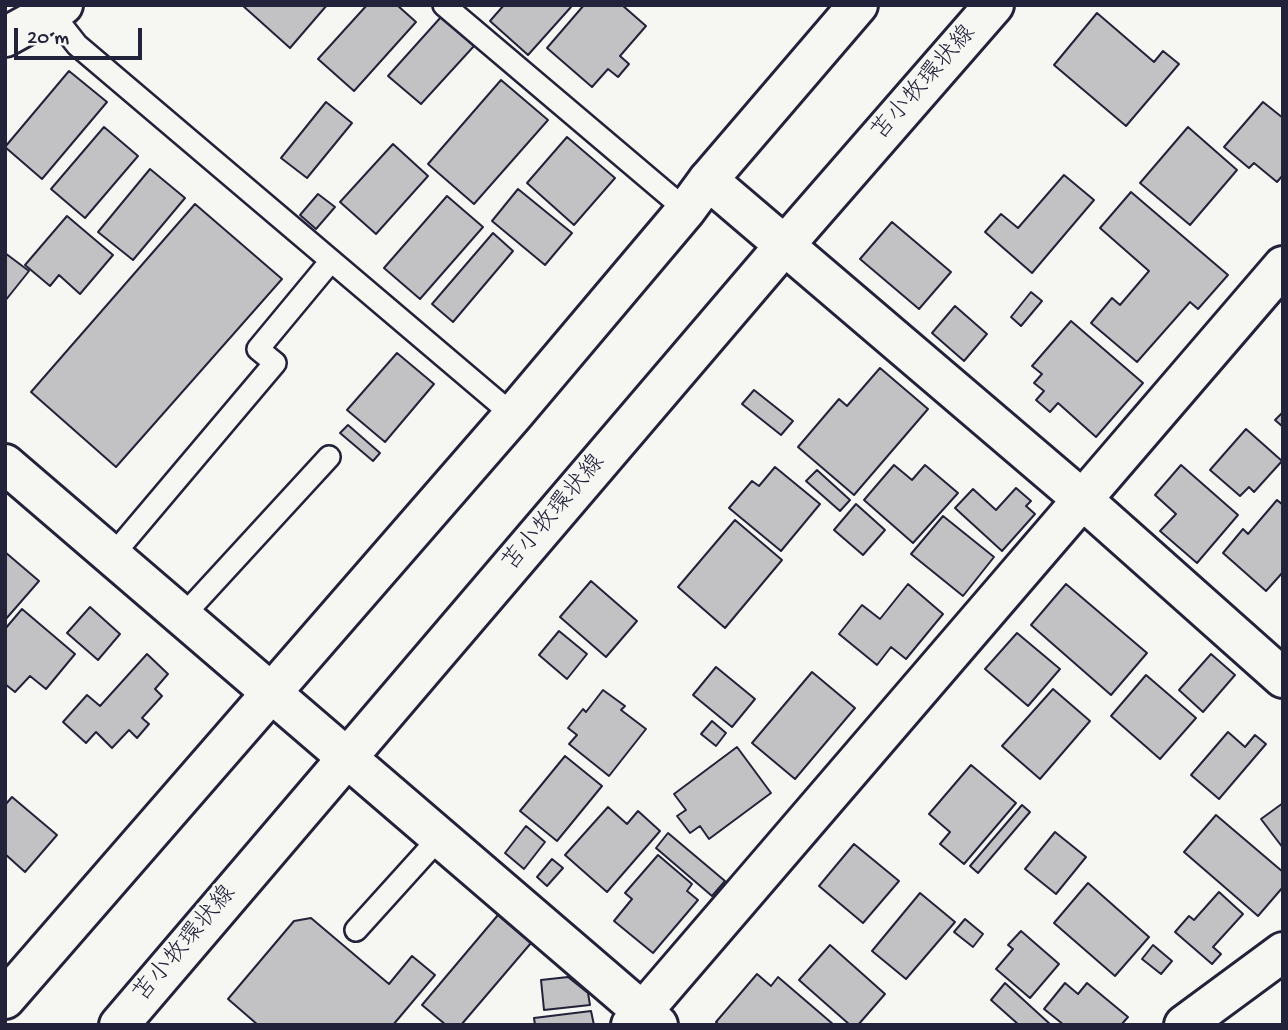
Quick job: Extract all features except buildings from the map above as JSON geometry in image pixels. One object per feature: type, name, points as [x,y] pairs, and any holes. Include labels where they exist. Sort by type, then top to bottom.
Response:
[{"type":"street","points":[[5,999],[513,415],[858,5]]},
{"type":"street","name":"苫小牧環状線","points":[[119,1025],[783,246],[994,5]]},
{"type":"street","points":[[708,180],[1083,500],[1283,678]]},
{"type":"street","points":[[5,464],[441,836],[644,1020],[1283,266]]},
{"type":"street","points":[[1184,1025],[1283,951]]},
{"type":"lane","points":[[444,5],[685,210]]},
{"type":"lane","points":[[37,16],[77,45],[513,415]]},
{"type":"lane","points":[[112,556],[275,363],[258,349],[331,261]]},
{"type":"lane","points":[[182,617],[329,457]]},
{"type":"lane","points":[[356,930],[441,836]]}]
